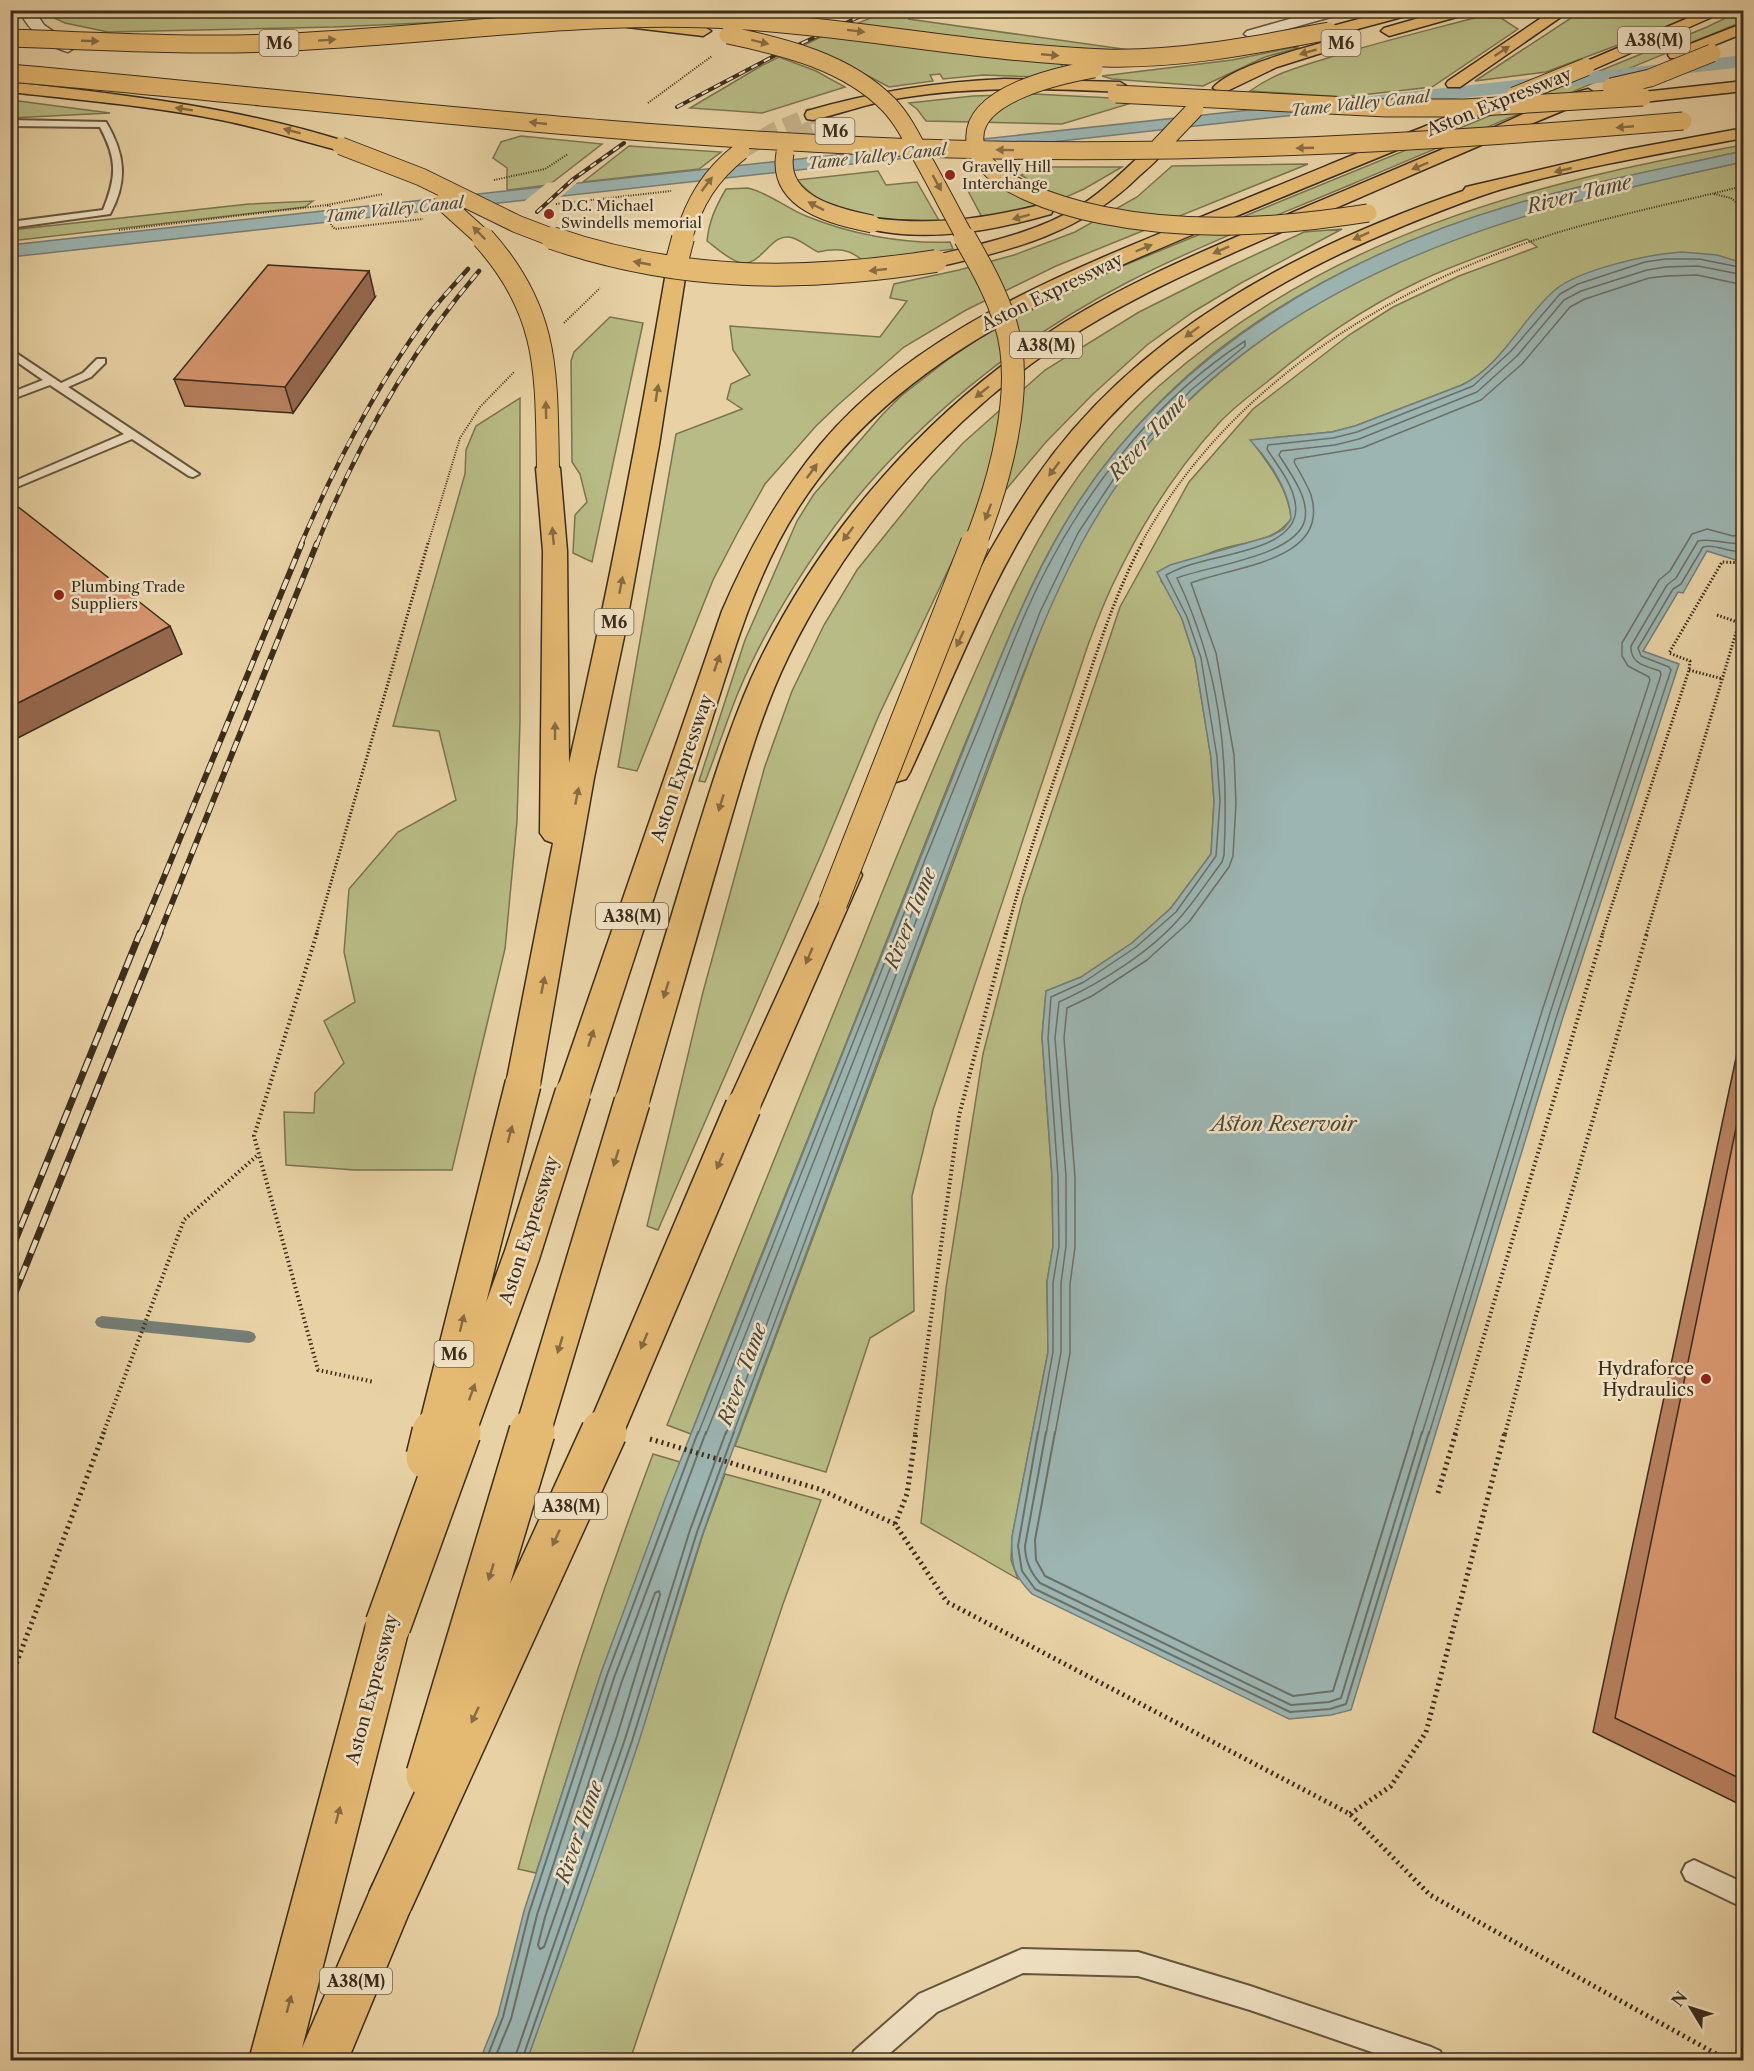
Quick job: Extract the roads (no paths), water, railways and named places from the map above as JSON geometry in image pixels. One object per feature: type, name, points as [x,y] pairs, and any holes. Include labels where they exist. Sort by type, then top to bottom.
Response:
[{"type":"highway","name":"M6","points":[[1412,10],[1247,51],[1096,69],[1042,81],[1015,92],[990,108],[978,124],[975,137],[976,146],[994,172],[1034,196],[1088,213],[1152,223],[1234,226],[1313,221],[1368,213],[1624,155],[1743,134]]},
{"type":"highway","name":"M6","points":[[1221,88],[1243,75],[1288,58],[1466,10]]},
{"type":"highway","name":"A38(M)","points":[[1216,218],[1314,168],[1408,113],[1564,10]]},
{"type":"highway","name":"Aston Expressway","points":[[322,2061],[390,1901],[535,1430],[738,747],[774,659],[807,598],[841,544],[906,464],[950,420],[1000,377],[1053,339],[1127,295],[1505,114],[1586,67],[1721,10]]},
{"type":"highway","name":"M6","points":[[10,38],[183,44],[271,43],[547,22],[643,18],[752,21],[845,29],[1043,55],[1107,58],[1216,52],[1329,32]]},
{"type":"highway","name":"A38(M)","points":[[390,1901],[610,1420],[833,903],[990,506],[1010,423],[1012,360],[1007,327],[994,291],[905,126],[890,106],[861,83],[833,67],[802,54],[736,36],[654,25],[547,22]]},
{"type":"highway","name":"Aston Expressway","points":[[274,2061],[387,1625],[522,1255],[573,1093],[735,611],[774,528],[818,462],[855,422],[898,382],[942,350],[987,322],[1053,288],[1216,218],[1505,114],[1595,92],[1743,27]]},
{"type":"highway","name":"A38(M)","points":[[1595,92],[1650,78],[1743,40]]},
{"type":"highway","name":"M6","points":[[10,58],[626,118],[820,130],[954,135],[1182,137],[1412,130],[1651,110],[1743,97]]},
{"type":"highway","name":"M6","points":[[10,73],[644,132],[951,149],[1182,150],[1318,147],[1549,134],[1703,119]]},
{"type":"highway","name":"M6","points":[[813,115],[969,93],[1118,91],[1335,106],[1464,108],[1643,97],[1743,86]]},
{"type":"highway","name":"M6","points":[[10,87],[221,114],[284,128],[341,146],[418,176],[542,235],[629,261],[707,272],[789,275],[874,271],[936,261],[1005,244],[1045,230],[1079,214],[1118,187],[1197,107]]},
{"type":"highway","name":"M6","points":[[341,146],[392,170],[437,197],[476,230],[507,266],[530,307],[543,354],[548,468],[555,551],[554,916]]},
{"type":"highway","points":[[678,257],[690,213],[701,190],[717,171],[741,151]]},
{"type":"highway","name":"M6","points":[[785,153],[782,165],[784,176],[798,194],[825,210],[872,224],[929,229],[985,225],[1031,214],[1118,187]]},
{"type":"highway","name":"A38(M)","points":[[833,903],[996,564],[1045,482],[1083,432],[1136,378],[1172,347],[1271,280],[1369,232],[1494,186]]},
{"type":"highway","name":"M6","points":[[387,1625],[524,1084],[554,916],[646,456],[675,278]]},
{"type":"street","points":[[26,10],[31,23],[68,47]]},
{"type":"street","points":[[1290,10],[1308,19]]},
{"type":"street","points":[[1252,34],[1340,10]]},
{"type":"lane","points":[[10,123],[103,124],[116,149],[118,185],[107,212],[10,225]]},
{"type":"lane","points":[[10,352],[193,474]]},
{"type":"lane","points":[[10,397],[87,375],[101,362]]},
{"type":"lane","points":[[10,487],[132,435]]},
{"type":"lane","points":[[1694,1872],[1743,1896]]},
{"type":"lane","points":[[863,2061],[928,2003],[1022,1961],[1138,1964],[1250,1998],[1431,2061]]},
{"type":"water","points":[[1359,98],[1368,107],[11,257],[10,245]]},
{"type":"water","name":"River Tame","points":[[1743,151],[1743,162],[1596,196],[1452,241],[1382,270],[1316,305],[1253,346],[1194,395],[1159,431],[1130,467],[1104,505],[1061,585],[1024,670],[748,1408],[695,1559],[626,1781],[527,2060],[480,2060],[498,2015],[524,1911],[601,1673],[665,1499],[1000,658],[1041,567],[1079,501],[1119,447],[1165,398],[1216,353],[1270,314],[1328,280],[1388,250],[1451,225],[1515,204],[1600,182]]},
{"type":"water","name":"Aston Reservoir","points":[[1682,252],[1717,255],[1743,263],[1743,551],[1739,561],[1707,551],[1683,593],[1678,592],[1643,651],[1679,664],[1563,1017],[1351,1710],[1331,1715],[1289,1719],[1032,1594],[1017,1575],[1012,1555],[1012,1537],[1048,1352],[1047,1282],[1053,1246],[1052,1177],[1042,1037],[1046,991],[1081,977],[1132,943],[1171,908],[1211,854],[1214,801],[1211,758],[1195,659],[1182,619],[1157,572],[1170,565],[1271,536],[1284,529],[1291,519],[1283,487],[1271,466],[1250,440],[1332,432],[1355,426],[1462,385],[1489,366],[1543,301],[1566,282],[1616,264]]},
{"type":"waterway","points":[[451,10],[459,15]]},
{"type":"waterway","name":"Tame Valley Canal","points":[[1343,105],[1744,61]]},
{"type":"waterway","points":[[102,1322],[249,1337]]},
{"type":"tunnel","points":[[741,151],[774,131],[813,115]]},
{"type":"tunnel","points":[[798,138],[809,130],[842,116]]},
{"type":"railway","points":[[677,107],[774,56],[874,10]]},
{"type":"railway","points":[[537,212],[572,180],[624,143]]},
{"type":"railway","points":[[301,544],[342,456],[373,399],[426,318],[468,269]]},
{"type":"railway","points":[[317,544],[349,471],[387,401],[430,334],[479,271]]},
{"type":"railway","points":[[140,935],[302,543]]},
{"type":"railway","points":[[159,935],[317,543]]},
{"type":"railway","points":[[10,1253],[140,933]]},
{"type":"railway","points":[[10,1305],[160,933]]},
{"type":"place","name":"Gravelly Hill Interchange","points":[[950,175]]},
{"type":"place","name":"D.C. Michael Swindells memorial","points":[[549,214]]},
{"type":"place","name":"Plumbing Trade Suppliers","points":[[59,595]]},
{"type":"place","name":"Hydraforce Hydraulics","points":[[1706,1379]]}]
